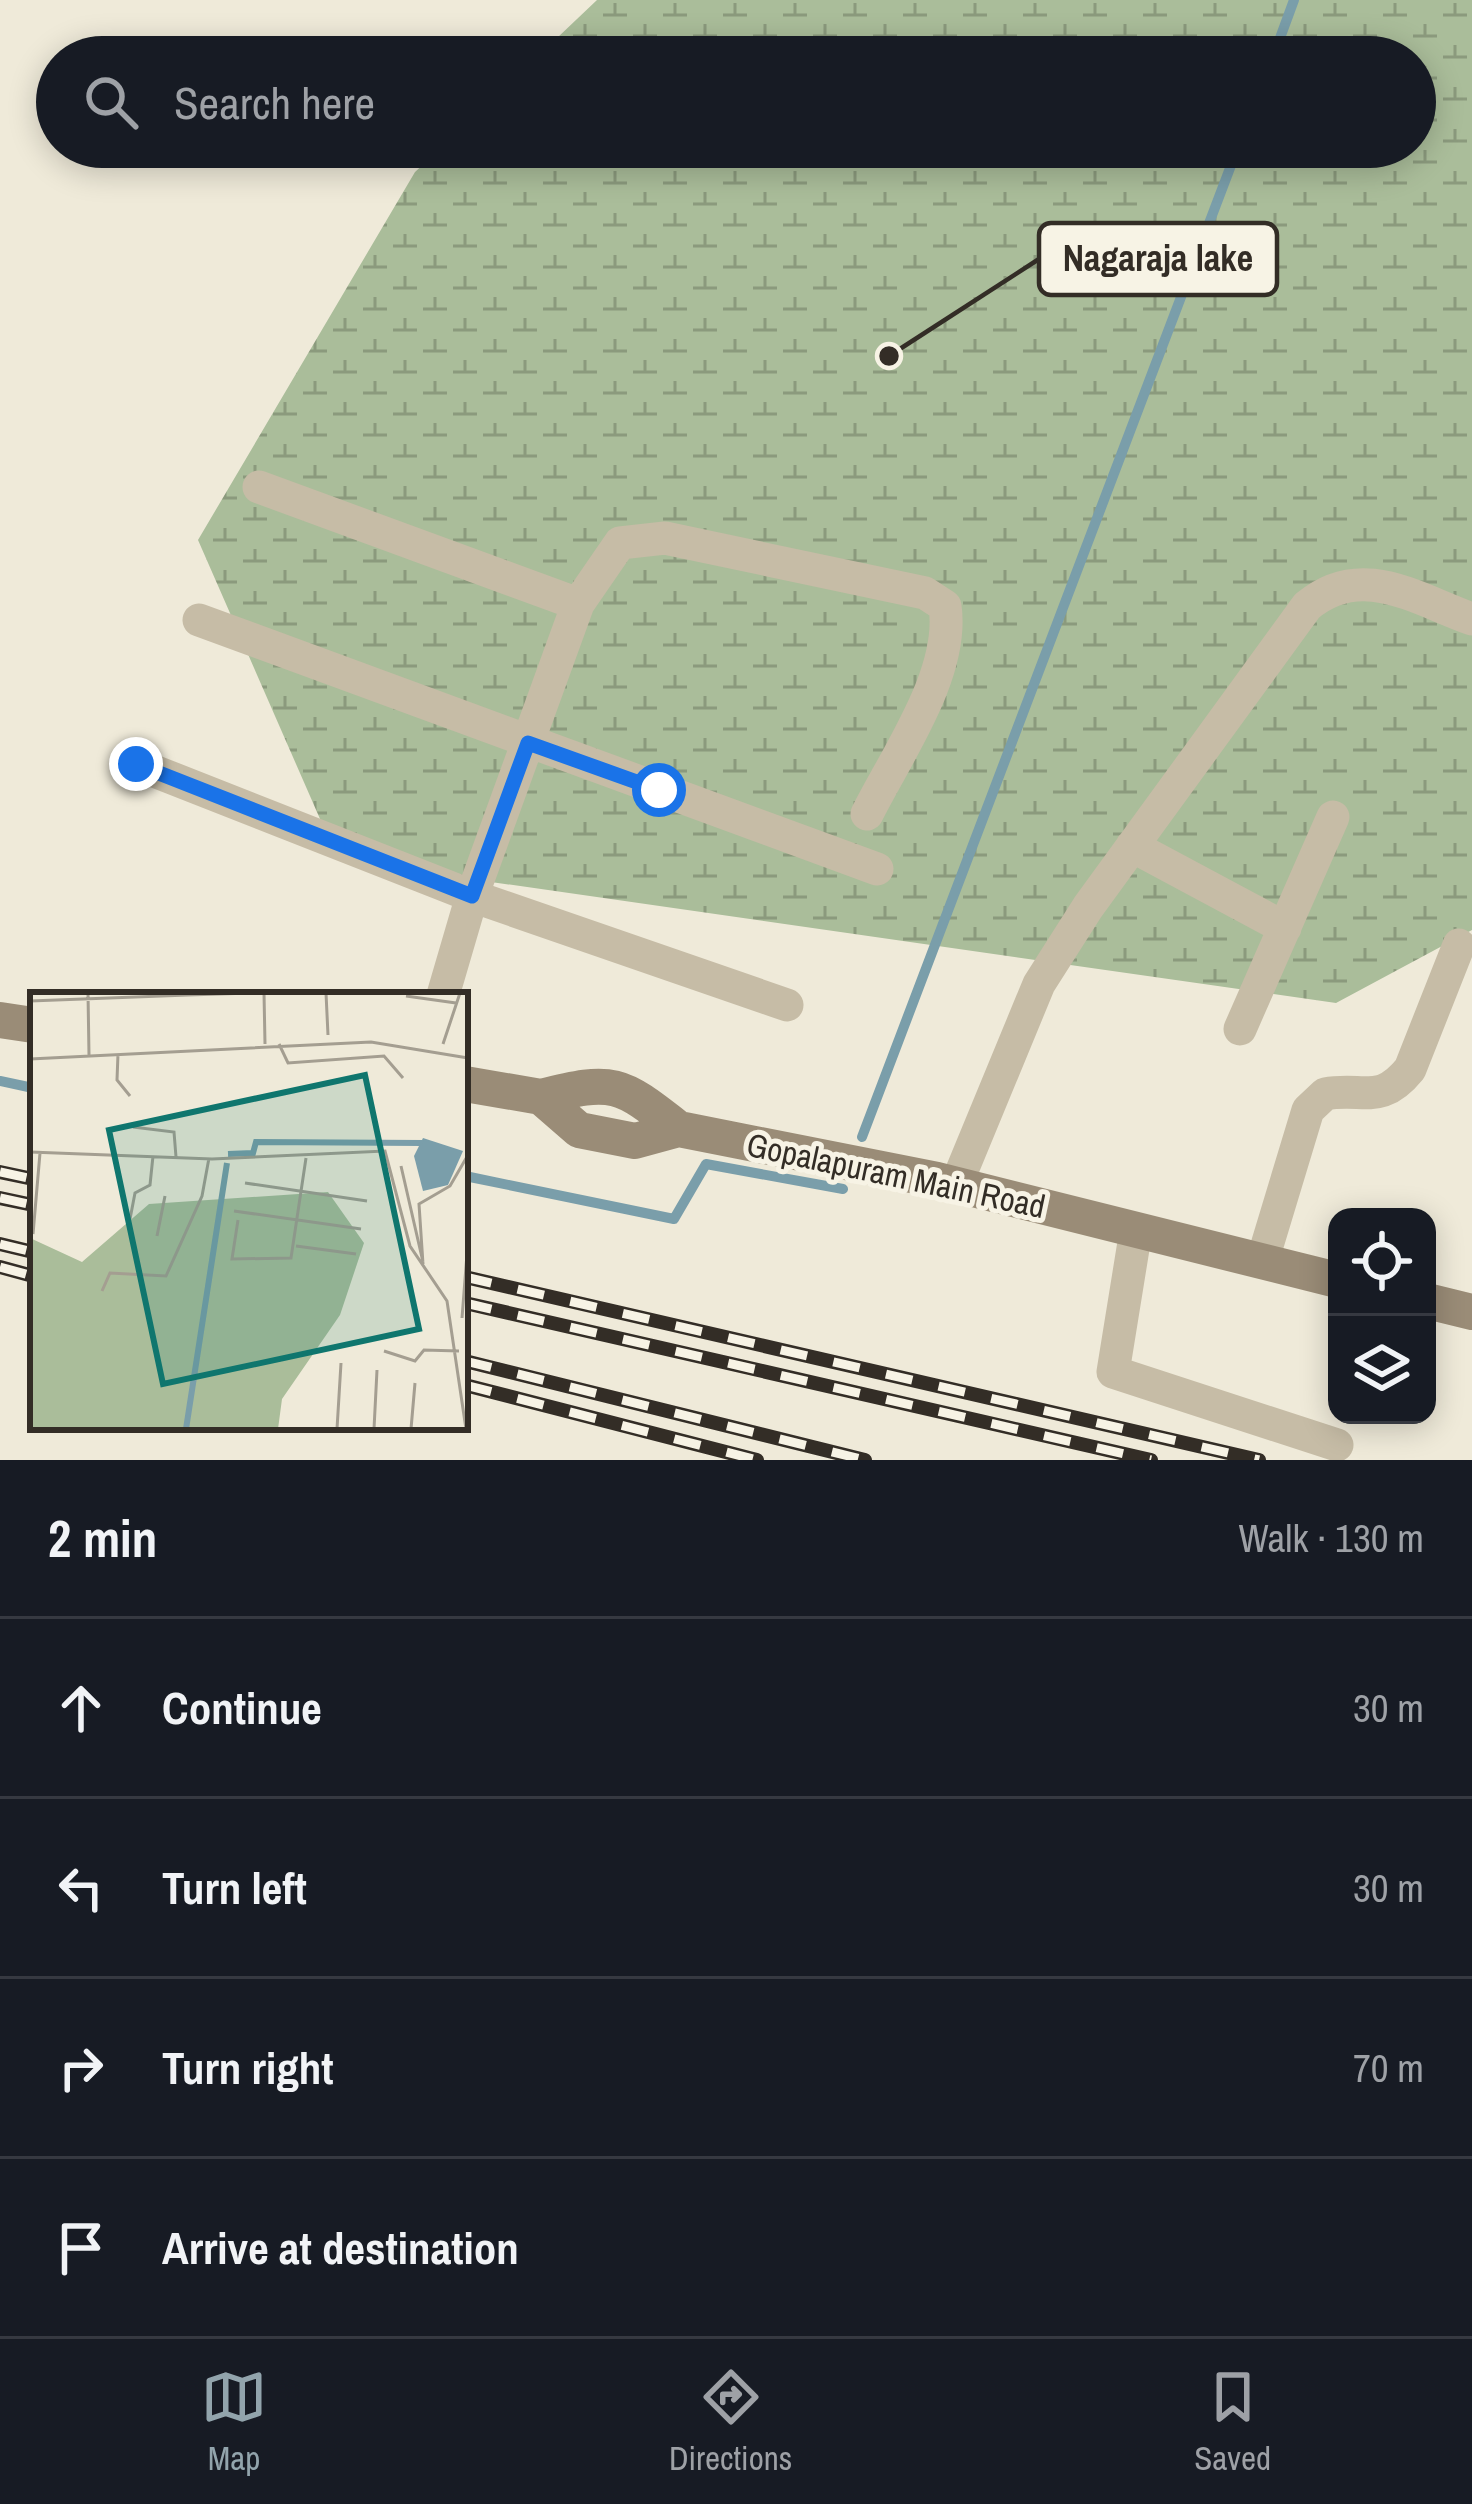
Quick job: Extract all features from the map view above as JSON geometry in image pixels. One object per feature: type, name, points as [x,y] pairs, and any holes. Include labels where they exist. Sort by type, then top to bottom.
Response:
[{"type":"street","points":[[259,487],[578,604]]},
{"type":"street","points":[[444,992],[472,896],[578,604],[620,544],[665,538],[925,593],[945,606],[949,631],[937,676],[866,814]]},
{"type":"street","points":[[956,1185],[1039,984],[1132,846],[1306,606],[1327,589],[1353,583],[1379,585],[1472,619]]},
{"type":"street","points":[[199,620],[877,869]]},
{"type":"street","points":[[136,764],[472,896],[787,1005]]},
{"type":"street","points":[[1240,1029],[1334,817]]},
{"type":"street","points":[[1132,846],[1285,928]]},
{"type":"street","points":[[1262,1262],[1308,1110],[1325,1094],[1376,1095],[1400,1081],[1410,1069],[1459,945]]},
{"type":"street","points":[[0,1020],[30,1025]]},
{"type":"street","name":"Gopalapuram Main Road","points":[[468,1085],[541,1097],[591,1084],[631,1092],[679,1129],[956,1185],[1328,1278]]},
{"type":"street","points":[[1136,1231],[1113,1372],[1337,1445]]},
{"type":"street","points":[[1436,1303],[1472,1312]]},
{"type":"green space","points":[[597,0],[1472,0],[1472,930],[1336,1003],[338,860],[198,540],[419,168],[1436,168],[1436,36],[559,36]]},
{"type":"waterway","points":[[1281,36],[1294,0]]},
{"type":"waterway","points":[[862,1137],[1230,168]]},
{"type":"waterway","points":[[0,1081],[30,1087]]},
{"type":"waterway","points":[[468,1177],[674,1219],[706,1164],[843,1189]]},
{"type":"railway","points":[[0,1172],[30,1178]]},
{"type":"railway","points":[[0,1198],[30,1204]]},
{"type":"railway","points":[[0,1244],[30,1251]]},
{"type":"railway","points":[[0,1267],[30,1275]]},
{"type":"railway","points":[[468,1278],[1259,1460]]},
{"type":"railway","points":[[468,1304],[1151,1460]]},
{"type":"railway","points":[[468,1362],[865,1460]]},
{"type":"railway","points":[[468,1386],[757,1460]]},
{"type":"place","name":"Nagaraja lake","points":[[889,356]]},
{"type":"route","points":[[136,764],[472,896],[528,743],[659,790]]}]
